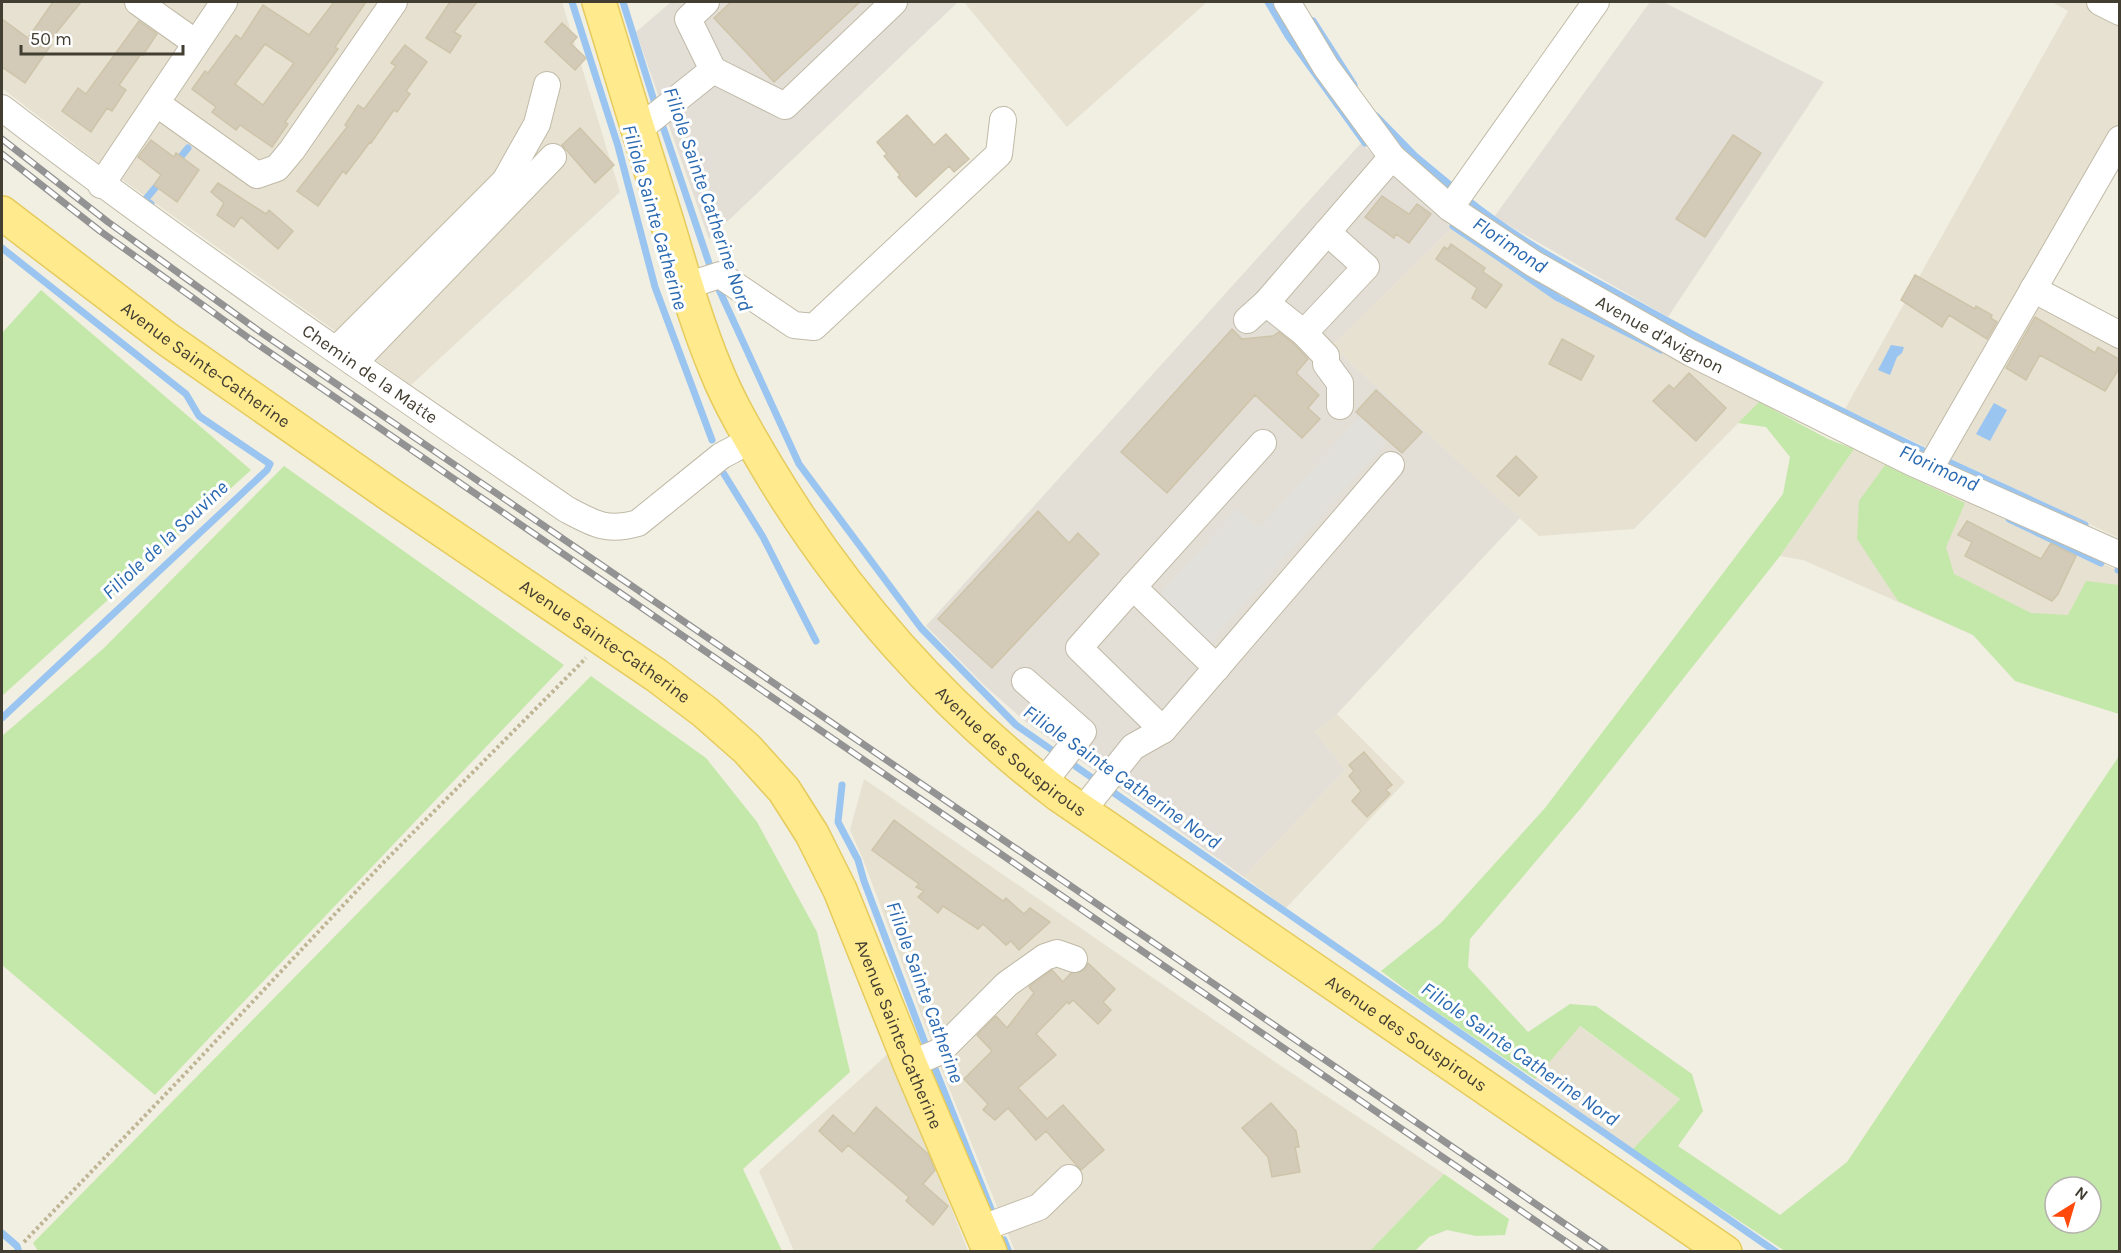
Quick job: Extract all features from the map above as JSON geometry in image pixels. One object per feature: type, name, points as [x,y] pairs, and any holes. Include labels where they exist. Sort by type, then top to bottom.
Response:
[{"type":"main road","name":"Avenue des Souspirous","points":[[599,2],[686,286],[716,372],[751,440],[795,513],[824,555],[877,621],[923,673],[997,746],[1043,783],[1725,1251]]},
{"type":"main road","name":"Avenue Sainte-Catherine","points":[[2,213],[167,339],[705,712],[747,749],[784,790],[812,834],[924,1059],[985,1240]]},
{"type":"street","points":[[138,2],[196,43]]},
{"type":"street","points":[[101,185],[224,2]]},
{"type":"street","points":[[156,103],[257,175],[277,168],[292,150],[394,2]]},
{"type":"street","points":[[706,2],[688,20],[713,70],[785,106],[894,2]]},
{"type":"street","name":"Avenue d'Avignon","points":[[1287,2],[1326,67],[1392,157],[1450,208],[1534,264],[1691,353],[1929,470],[2120,555]]},
{"type":"street","points":[[1450,208],[1596,2]]},
{"type":"street","points":[[2100,2],[2120,12]]},
{"type":"street","points":[[638,130],[713,70]]},
{"type":"street","points":[[345,357],[505,181],[537,124],[547,85]]},
{"type":"street","name":"Chemin de la Matte","points":[[2,108],[101,185],[345,357],[566,509],[597,526],[622,528],[638,523],[721,456],[751,440]]},
{"type":"street","points":[[686,286],[720,275],[794,325],[814,327],[999,154],[1003,120]]},
{"type":"street","points":[[1929,470],[2120,139]]},
{"type":"street","points":[[345,357],[553,157]]},
{"type":"street","points":[[1247,320],[1266,303],[1392,157]]},
{"type":"street","points":[[1304,333],[1366,267],[1327,232]]},
{"type":"street","points":[[2033,290],[2120,335]]},
{"type":"street","points":[[1266,303],[1304,333],[1326,356],[1326,364],[1340,383],[1340,406]]},
{"type":"street","points":[[1163,730],[1079,648],[1263,443]]},
{"type":"street","points":[[1082,811],[1133,747],[1163,730],[1391,465]]},
{"type":"street","points":[[1133,587],[1217,668]]},
{"type":"street","points":[[1025,681],[1083,732],[1043,783]]},
{"type":"street","points":[[924,1059],[1007,984],[1045,957],[1057,953],[1074,959]]},
{"type":"street","points":[[985,1240],[1039,1207],[1070,1178]]},
{"type":"path","points":[[24,1242],[381,865],[604,641]]},
{"type":"shaded area","points":[[2,2],[562,2],[620,192],[411,385],[96,161],[2,88]]},
{"type":"shaded area","points":[[671,2],[958,2],[709,239],[636,32]]},
{"type":"shaded area","points":[[964,2],[1207,2],[1067,127]]},
{"type":"shaded area","points":[[1650,2],[1663,2],[1824,82],[1668,317],[1494,217]]},
{"type":"shaded area","points":[[2052,2],[2119,2],[2119,169],[2047,282],[2119,322],[2119,538],[1845,409],[2068,11]]},
{"type":"shaded area","points":[[1361,143],[1452,228],[1332,346],[1520,518],[1337,714],[1315,732],[1345,770],[1244,877],[1026,722],[984,685],[926,626]]},
{"type":"shaded area","points":[[1452,228],[1562,302],[1759,402],[1634,529],[1539,536],[1332,346]]},
{"type":"shaded area","points":[[1359,417],[1386,442],[1207,646],[1157,598],[1237,509],[1260,528]]},
{"type":"shaded area","points":[[1854,449],[2119,571],[2119,709],[1973,635],[1803,560],[1780,556]]},
{"type":"shaded area","points":[[1337,714],[1405,782],[1286,908],[1244,877],[1345,770],[1315,732]]},
{"type":"shaded area","points":[[864,779],[1281,1066],[1444,1174],[1370,1251],[1015,1251],[943,1073],[850,830]]},
{"type":"shaded area","points":[[1579,1026],[1680,1099],[1632,1150],[1535,1079]]},
{"type":"shaded area","points":[[890,1052],[968,1251],[794,1251],[759,1171]]},
{"type":"green space","points":[[41,290],[251,470],[2,696],[2,333]]},
{"type":"green space","points":[[1759,402],[1828,439],[1854,449],[1780,556],[1581,808],[1470,939],[1468,967],[1528,1032],[1570,1004],[1596,1006],[1692,1074],[1703,1111],[1678,1146],[1780,1215],[1847,1162],[2119,756],[2119,1251],[1785,1251],[1632,1150],[1680,1099],[1580,1026],[1535,1079],[1432,1009],[1381,971],[1441,923],[1545,808],[1783,494],[1790,457],[1766,427],[1738,423]]},
{"type":"green space","points":[[1885,465],[1965,503],[1946,547],[1954,574],[2031,613],[2068,615],[2086,581],[2119,585],[2119,714],[2015,681],[1973,635],[1898,601],[1857,539],[1859,501]]},
{"type":"green space","points":[[284,466],[564,665],[155,1095],[2,965],[2,736],[104,648]]},
{"type":"green space","points":[[591,676],[706,758],[757,822],[817,932],[850,1072],[743,1169],[782,1251],[38,1251],[33,1243]]},
{"type":"green space","points":[[1444,1174],[1509,1219],[1505,1235],[1476,1236],[1447,1230],[1429,1237],[1415,1251],[1370,1251]]},
{"type":"water","points":[[1891,345],[1904,347],[1890,375],[1878,370]]},
{"type":"water","points":[[1994,403],[2007,410],[1990,441],[1976,434]]},
{"type":"building","points":[[53,2],[81,2],[48,43],[51,45],[25,83],[2,67],[2,19],[28,38]]},
{"type":"building","points":[[334,2],[366,2],[335,47],[338,49],[285,122],[288,124],[272,147],[240,125],[236,130],[212,112],[216,107],[192,89],[205,71],[208,73],[236,35],[241,39],[263,5],[309,35]],"holes":[[[265,44],[294,63],[263,105],[235,84]]]},
{"type":"building","points":[[450,2],[477,2],[454,32],[461,36],[450,53],[426,38]]},
{"type":"building","points":[[731,2],[860,2],[774,82],[714,18]]},
{"type":"building","points":[[139,21],[157,34],[119,85],[126,90],[112,111],[107,108],[91,132],[62,111],[78,88],[86,94]]},
{"type":"building","points":[[562,23],[577,37],[571,44],[586,58],[575,70],[545,42]]},
{"type":"building","points":[[405,45],[427,62],[406,91],[410,94],[397,112],[394,110],[346,174],[343,171],[318,206],[297,191],[347,127],[345,125],[358,105],[364,109],[396,66],[391,63]]},
{"type":"building","points":[[907,115],[934,145],[946,134],[969,159],[954,172],[949,166],[916,197],[898,177],[900,175],[884,156],[887,154],[877,142]]},
{"type":"building","points":[[580,128],[614,165],[595,183],[562,145]]},
{"type":"building","points":[[1733,135],[1761,153],[1705,237],[1676,219]]},
{"type":"building","points":[[151,140],[174,157],[176,153],[199,170],[177,202],[154,185],[161,175],[138,157]]},
{"type":"building","points":[[218,183],[266,214],[269,210],[293,231],[278,249],[241,217],[234,227],[217,215],[224,203],[211,192]]},
{"type":"building","points":[[1382,196],[1409,214],[1417,204],[1431,214],[1409,243],[1396,234],[1394,238],[1365,217]]},
{"type":"building","points":[[1451,244],[1485,268],[1483,272],[1502,285],[1486,308],[1472,298],[1477,288],[1436,259],[1444,247],[1448,249]]},
{"type":"building","points":[[1915,275],[1975,309],[1976,306],[1992,315],[1991,318],[1997,322],[1987,339],[1949,315],[1942,327],[1901,300]]},
{"type":"building","points":[[2035,317],[2095,353],[2098,347],[2120,360],[2120,367],[2105,391],[2040,355],[2026,380],[2006,368]]},
{"type":"building","points":[[1232,329],[1242,339],[1273,336],[1279,332],[1294,344],[1308,359],[1296,373],[1319,395],[1308,408],[1320,419],[1302,438],[1255,395],[1167,493],[1121,452]]},
{"type":"building","points":[[1562,339],[1594,356],[1581,380],[1549,364]]},
{"type":"building","points":[[1689,373],[1726,408],[1696,441],[1653,401],[1669,385],[1674,389]]},
{"type":"building","points":[[1376,390],[1422,432],[1402,453],[1356,412]]},
{"type":"building","points":[[1516,456],[1537,477],[1519,496],[1497,476]]},
{"type":"building","points":[[1038,511],[1069,543],[1078,533],[1099,554],[992,668],[938,619]]},
{"type":"building","points":[[1967,521],[2041,559],[2051,543],[2076,556],[2058,594],[2052,601],[1965,556],[1972,542],[1958,535]]},
{"type":"building","points":[[1364,752],[1392,785],[1386,790],[1390,794],[1367,817],[1352,801],[1361,791],[1349,776],[1354,771],[1349,765]]},
{"type":"building","points":[[894,820],[1003,901],[1006,898],[1024,914],[1030,908],[1050,922],[1019,950],[1011,941],[1006,945],[983,924],[978,929],[943,906],[938,913],[918,897],[924,891],[916,887],[919,884],[872,850]]},
{"type":"building","points":[[1088,963],[1115,989],[1103,1002],[1111,1010],[1098,1024],[1073,1000],[1069,1004],[1067,1002],[1036,1034],[1056,1055],[1018,1088],[1047,1119],[1063,1105],[1104,1150],[1081,1170],[1046,1131],[1036,1140],[1008,1108],[995,1120],[983,1110],[988,1104],[964,1079],[992,1051],[977,1035],[996,1016],[1007,1028],[1034,993],[1029,987],[1031,985],[1052,970],[1063,982],[1071,973],[1083,971]]},
{"type":"building","points":[[1271,1103],[1296,1131],[1299,1147],[1295,1147],[1300,1172],[1272,1177],[1268,1157],[1242,1128]]},
{"type":"building","points":[[876,1107],[928,1154],[935,1170],[923,1184],[948,1206],[933,1225],[906,1201],[909,1197],[848,1145],[842,1152],[819,1131],[833,1115],[854,1134]]},
{"type":"waterway","name":"Filiole Sainte Catherine","points":[[572,2],[618,146],[655,287],[712,440]]},
{"type":"waterway","name":"Filiole Sainte Catherine Nord","points":[[623,2],[656,107]]},
{"type":"waterway","name":"Florimond","points":[[1268,2],[1288,36],[1365,143]]},
{"type":"waterway","points":[[1313,21],[1354,85]]},
{"type":"waterway","points":[[1376,116],[1415,156],[1456,190]]},
{"type":"waterway","name":"Filiole Sainte Catherine Nord","points":[[660,118],[712,272]]},
{"type":"waterway","name":"Filiole de la Souvine","points":[[175,164],[188,148]]},
{"type":"waterway","name":"Filiole de la Souvine","points":[[151,204],[145,200],[160,182]]},
{"type":"waterway","points":[[1464,197],[1525,241],[1591,279],[1745,362],[1932,455]]},
{"type":"waterway","name":"Florimond","points":[[1453,226],[1558,298],[1661,350]]},
{"type":"waterway","name":"Filiole de la Souvine","points":[[2,248],[186,394],[199,416],[270,464],[267,470],[2,718]]},
{"type":"waterway","name":"Filiole Sainte Catherine Nord","points":[[716,283],[799,464],[921,628],[1016,725],[1059,755]]},
{"type":"waterway","points":[[1942,459],[2085,525]]},
{"type":"waterway","name":"Filiole Sainte Catherine","points":[[724,474],[763,537],[816,641]]},
{"type":"waterway","name":"Florimond","points":[[2009,519],[2101,563]]},
{"type":"waterway","name":"Filiole Sainte Catherine Nord","points":[[1068,761],[1098,782]]},
{"type":"waterway","name":"Filiole Sainte Catherine","points":[[842,785],[838,822],[858,860],[928,1051]]},
{"type":"waterway","name":"Filiole Sainte Catherine Nord","points":[[1107,788],[1776,1252]]},
{"type":"waterway","name":"Filiole Sainte Catherine","points":[[932,1061],[991,1209]]},
{"type":"waterway","name":"Filiole de la Souvine","points":[[2,1233],[17,1246],[19,1252]]},
{"type":"waterway","name":"Filiole Sainte Catherine","points":[[1004,1240],[1009,1252]]},
{"type":"railway","points":[[2,139],[108,222],[259,331],[1606,1252]]},
{"type":"railway","points":[[2,154],[100,231],[250,339],[1581,1252]]}]
